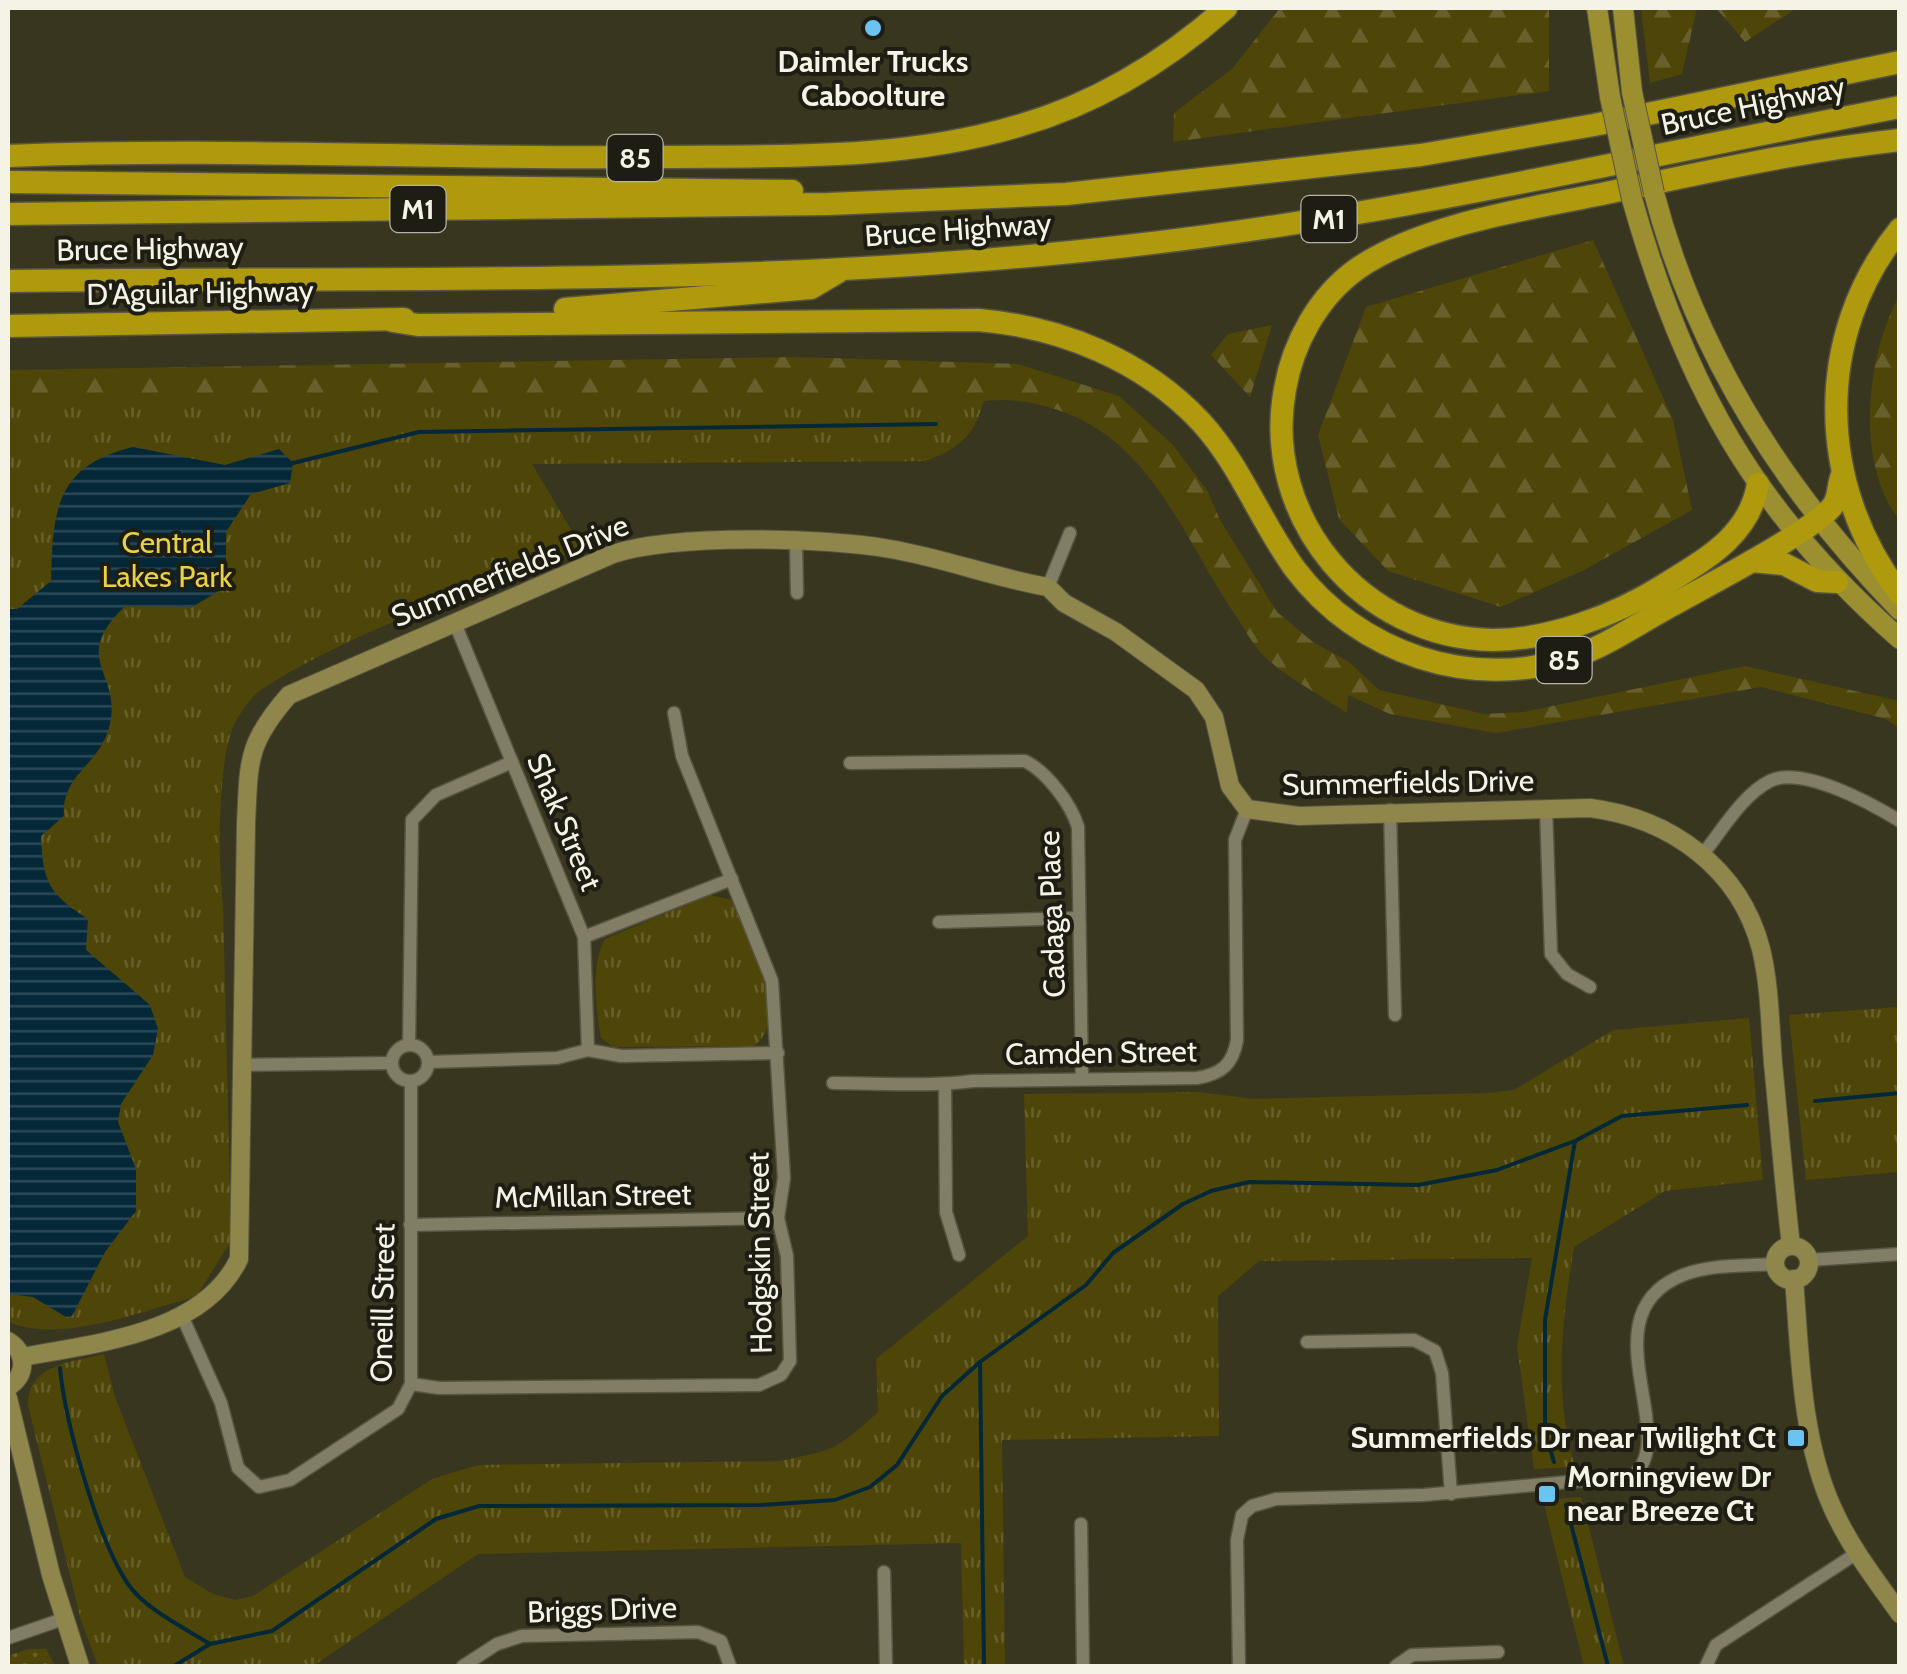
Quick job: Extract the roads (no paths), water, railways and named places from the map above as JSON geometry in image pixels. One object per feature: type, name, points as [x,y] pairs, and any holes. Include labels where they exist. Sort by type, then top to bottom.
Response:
[{"type":"highway","name":"85","points":[[8,156],[238,152],[538,159],[779,156],[927,147],[1021,126],[1082,102],[1145,68],[1226,8]]},
{"type":"highway","name":"Bruce Highway","points":[[8,214],[828,204],[1066,194],[1326,168],[1577,128],[1900,62]]},
{"type":"highway","name":"Bruce Highway","points":[[8,281],[843,269],[1124,247],[1319,221],[1540,182],[1900,108]]},
{"type":"highway","points":[[1758,484],[1752,514],[1733,535],[1682,574],[1632,602],[1582,622],[1512,639],[1444,634],[1403,619],[1362,594],[1312,538],[1292,498],[1284,459],[1281,422],[1288,373],[1321,304],[1352,273],[1393,248],[1506,215],[1667,179],[1900,140]]},
{"type":"highway","points":[[8,182],[788,190],[828,204]]},
{"type":"highway","points":[[1900,229],[1863,285],[1842,342],[1835,408],[1842,475],[1864,539],[1900,594]]},
{"type":"highway","points":[[393,321],[811,288],[843,269]]},
{"type":"highway","name":"85","points":[[393,321],[418,326],[978,320],[1023,325],[1074,340],[1149,378],[1198,419],[1236,468],[1292,565],[1325,604],[1377,640],[1434,663],[1511,669],[1577,656],[1752,561],[1818,518]]},
{"type":"highway","name":"D'Aguilar Highway","points":[[8,326],[393,321]]},
{"type":"highway","points":[[1818,518],[1836,502],[1842,475]]},
{"type":"highway","points":[[1752,561],[1789,565],[1817,581],[1837,582]]},
{"type":"main road","points":[[1597,8],[1621,94],[1706,339],[1752,424],[1818,518],[1900,610]]},
{"type":"main road","points":[[1623,8],[1621,94],[1632,199],[1685,360],[1758,484],[1794,533],[1837,582],[1900,639]]},
{"type":"street","points":[[1048,587],[1070,533]]},
{"type":"street","points":[[796,542],[797,593]]},
{"type":"street","name":"Summerfields Drive","points":[[22,1357],[182,1316],[209,1301],[239,1259],[249,763],[258,729],[289,695],[636,546],[796,542],[890,548],[960,564],[1024,586],[1048,587],[1064,603],[1116,632],[1196,690],[1214,717],[1230,786],[1247,809],[1300,816],[1390,810],[1590,808],[1642,818],[1664,827],[1702,855],[1741,900],[1760,948],[1791,1246]]},
{"type":"street","name":"Shak Street","points":[[454,621],[584,937],[588,1050]]},
{"type":"street","name":"Hodgskin Street","points":[[411,1384],[439,1388],[772,1381],[787,1369],[792,1351],[788,1256],[778,1218],[784,1193],[772,981],[682,756],[674,714]]},
{"type":"street","name":"Cadaga Place","points":[[850,763],[1017,760],[1032,764],[1070,809],[1078,827],[1082,1079]]},
{"type":"street","points":[[410,1045],[412,820],[417,810],[436,795],[512,762]]},
{"type":"street","points":[[1702,855],[1758,788],[1779,778],[1848,793],[1900,821]]},
{"type":"street","points":[[1546,808],[1551,954],[1567,974],[1590,988]]},
{"type":"street","name":"Camden Street","points":[[833,1083],[914,1081],[945,1086],[972,1081],[1197,1078],[1219,1073],[1231,1062],[1237,1040],[1235,840],[1247,809]]},
{"type":"street","points":[[1390,810],[1395,1016]]},
{"type":"street","points":[[584,937],[732,879]]},
{"type":"street","points":[[938,922],[1079,918]]},
{"type":"street","points":[[410,1045],[420,1048],[429,1062],[422,1078],[411,1082],[396,1074],[392,1063],[399,1049],[410,1045]]},
{"type":"street","points":[[429,1062],[557,1058],[588,1050],[621,1056],[778,1052]]},
{"type":"street","points":[[242,1065],[392,1063]]},
{"type":"street","name":"Oneill Street","points":[[182,1316],[228,1420],[238,1468],[259,1487],[290,1480],[398,1409],[411,1384],[411,1082]]},
{"type":"street","points":[[945,1086],[946,1212],[959,1255]]},
{"type":"street","name":"McMillan Street","points":[[410,1225],[778,1218]]},
{"type":"street","points":[[1791,1246],[1805,1251],[1809,1260],[1807,1271],[1794,1280],[1784,1277],[1776,1264],[1778,1254],[1791,1246]]},
{"type":"street","points":[[1809,1260],[1900,1254]]},
{"type":"street","points":[[1239,1666],[1237,1540],[1242,1515],[1252,1506],[1276,1499],[1452,1494],[1633,1476],[1641,1469],[1648,1450],[1637,1339],[1645,1307],[1656,1292],[1687,1274],[1776,1264]]},
{"type":"street","points":[[1794,1280],[1814,1454],[1831,1506],[1857,1553],[1900,1614]]},
{"type":"street","points":[[1307,1342],[1414,1340],[1434,1350],[1442,1373],[1452,1494]]},
{"type":"street","points":[[8,1342],[22,1357],[22,1372],[8,1386]]},
{"type":"street","points":[[8,1398],[63,1619],[80,1666]]},
{"type":"street","points":[[1081,1524],[1083,1666]]},
{"type":"street","points":[[1706,1666],[1716,1645],[1857,1553]]},
{"type":"street","points":[[884,1572],[886,1666]]},
{"type":"street","points":[[8,1638],[63,1619]]},
{"type":"street","name":"Briggs Drive","points":[[463,1666],[496,1644],[522,1636],[698,1632],[721,1641],[730,1666]]},
{"type":"street","points":[[1396,1666],[1412,1654],[1498,1652]]},
{"type":"water","points":[[133,447],[225,465],[279,449],[293,463],[290,483],[251,494],[226,532],[226,587],[192,607],[125,606],[109,625],[99,654],[110,693],[109,728],[97,752],[68,790],[64,816],[41,836],[50,885],[64,902],[88,919],[86,950],[150,1005],[158,1029],[153,1055],[121,1104],[118,1122],[136,1169],[136,1211],[105,1252],[72,1316],[66,1317],[33,1297],[8,1294],[8,609],[17,609],[51,581],[57,512],[73,479],[107,455]]},
{"type":"waterway","points":[[293,463],[419,432],[936,424]]},
{"type":"waterway","points":[[1815,1101],[1900,1093]]},
{"type":"waterway","points":[[60,1368],[85,1480],[117,1564],[128,1584],[145,1602],[210,1644],[272,1631],[436,1519],[479,1506],[761,1505],[835,1500],[870,1487],[897,1465],[942,1396],[980,1362],[1086,1285],[1113,1253],[1183,1204],[1211,1191],[1249,1182],[1418,1185],[1497,1170],[1575,1141],[1622,1116],[1747,1105]]},
{"type":"waterway","points":[[1554,1462],[1545,1433],[1545,1320],[1575,1141]]},
{"type":"waterway","points":[[980,1362],[984,1666]]},
{"type":"waterway","points":[[1566,1505],[1608,1666]]},
{"type":"waterway","points":[[174,1666],[210,1644]]},
{"type":"place","name":"Daimler Trucks Caboolture","points":[[873,28]]},
{"type":"place","name":"Summerfields Dr near Twilight Ct","points":[[1796,1438]]},
{"type":"place","name":"Morningview Dr near Breeze Ct","points":[[1547,1494]]},
{"type":"park label","name":"Central Lakes Park","points":[[167,560]]}]
